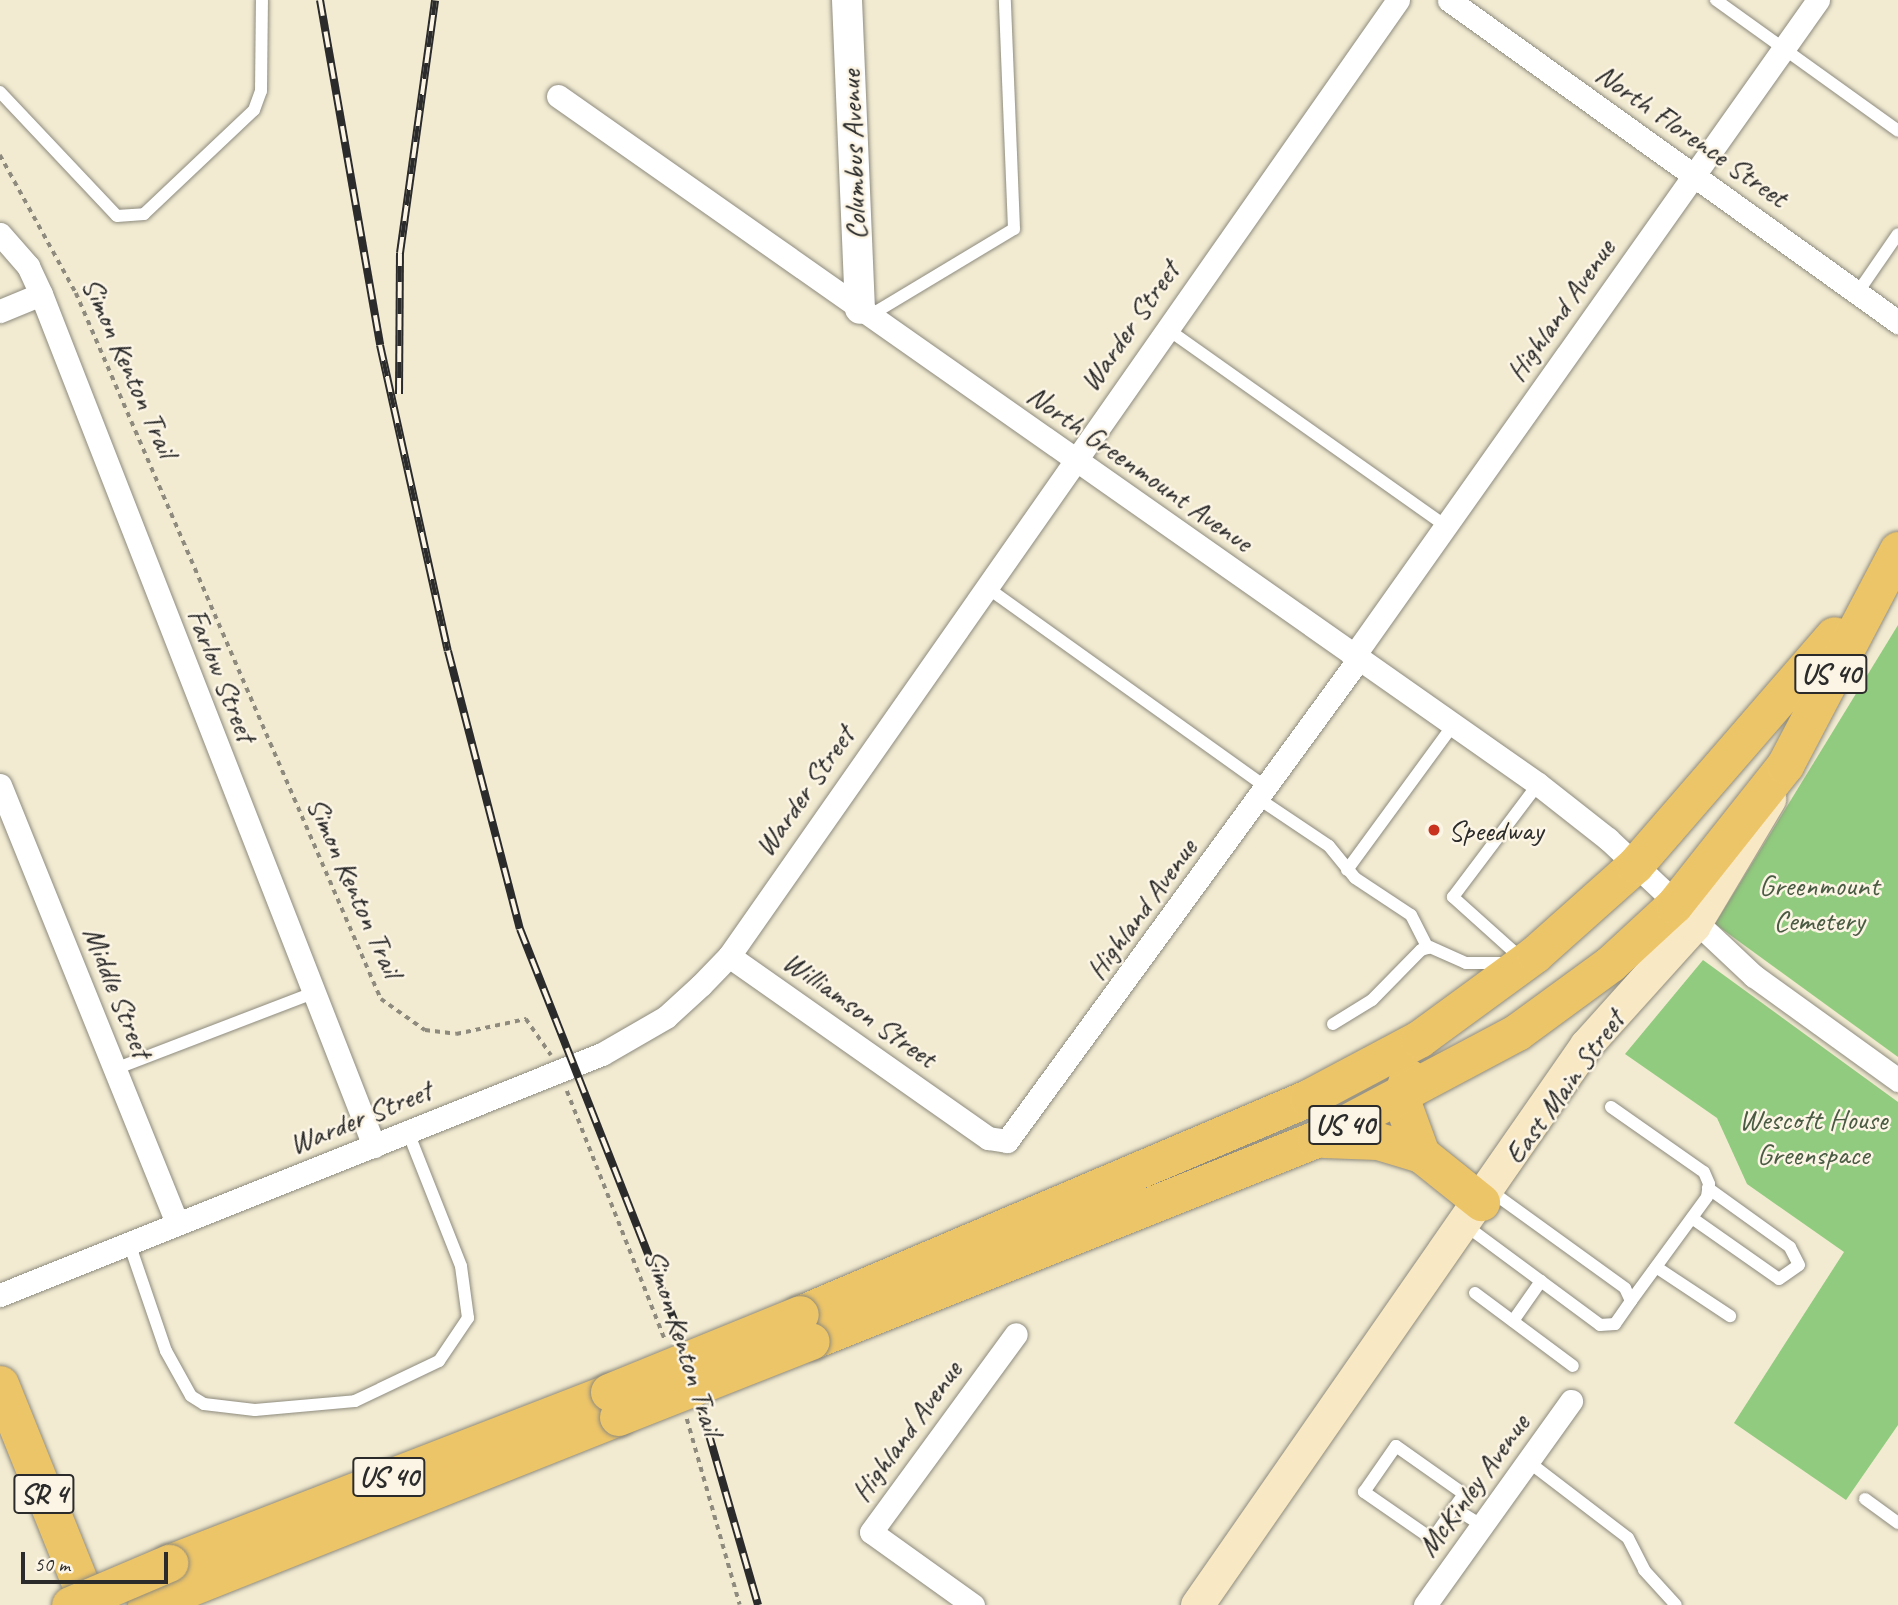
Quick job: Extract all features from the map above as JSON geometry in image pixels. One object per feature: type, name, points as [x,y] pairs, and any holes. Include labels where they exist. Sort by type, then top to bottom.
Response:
[{"type":"main road","name":"US 40","points":[[69,1605],[175,1577],[806,1327],[1316,1139],[1401,1098],[1517,1031],[1684,915],[1785,765],[1877,583],[1898,550]]},
{"type":"main road","name":"US 40","points":[[806,1327],[1308,1098],[1419,1039],[1523,963],[1635,865],[1726,767],[1877,583]]},
{"type":"main road","name":"East Main Street","points":[[1197,1605],[1479,1206],[1586,1045],[1684,915]]},
{"type":"main road","points":[[1419,1039],[1401,1098],[1421,1154]]},
{"type":"main road","points":[[1316,1139],[1378,1140],[1421,1154],[1479,1206]]},
{"type":"main road","name":"SR 4","points":[[3,1398],[89,1605]]},
{"type":"main road","name":"US 40","points":[[146,1605],[175,1577]]},
{"type":"street","name":"Columbus Avenue","points":[[847,0],[864,312]]},
{"type":"street","name":"Warder Street","points":[[0,1295],[558,1070],[656,1023],[729,956],[984,586],[1398,0]]},
{"type":"street","name":"North Florence Street","points":[[1449,0],[1898,322]]},
{"type":"street","name":"Highland Avenue","points":[[954,1114],[988,1138],[1015,1136],[1263,793],[1446,526],[1818,0]]},
{"type":"street","name":"North Greenmount Avenue","points":[[558,96],[1538,784],[1635,865],[1684,915],[1898,1080]]},
{"type":"street","name":"Farlow Street","points":[[0,234],[28,266],[41,294],[374,1146]]},
{"type":"street","points":[[0,311],[41,294]]},
{"type":"street","name":"Middle Street","points":[[0,785],[177,1224]]},
{"type":"street","name":"Williamson Street","points":[[729,956],[954,1114]]},
{"type":"street","name":"Highland Avenue","points":[[973,1605],[871,1532],[1016,1334]]},
{"type":"street","name":"McKinley Avenue","points":[[1425,1605],[1530,1463],[1571,1401]]},
{"type":"lane","points":[[0,92],[117,216],[144,214],[254,110],[261,91],[262,0]]},
{"type":"lane","points":[[864,312],[1014,229],[1005,0]]},
{"type":"lane","points":[[1716,0],[1898,131]]},
{"type":"lane","points":[[1858,292],[1898,234]]},
{"type":"lane","points":[[1166,328],[1446,526]]},
{"type":"lane","points":[[984,586],[1263,793],[1329,846],[1347,870],[1411,915],[1428,948],[1466,963],[1523,963]]},
{"type":"lane","points":[[1347,870],[1453,725]]},
{"type":"lane","points":[[1523,963],[1453,897],[1538,784]]},
{"type":"lane","points":[[1333,1024],[1372,1000],[1428,948]]},
{"type":"lane","points":[[116,1069],[313,993]]},
{"type":"lane","points":[[1611,1107],[1704,1172],[1708,1188],[1790,1247],[1799,1265],[1779,1279],[1692,1218]]},
{"type":"lane","points":[[130,1243],[166,1351],[191,1396],[204,1404],[255,1410],[355,1401],[439,1361],[468,1318],[461,1266],[408,1132]]},
{"type":"lane","points":[[1479,1206],[1541,1281],[1609,1328],[1692,1218],[1708,1188]]},
{"type":"lane","points":[[1479,1206],[1625,1288],[1631,1301]]},
{"type":"lane","points":[[1656,1267],[1730,1316]]},
{"type":"lane","points":[[1513,1321],[1541,1281]]},
{"type":"lane","points":[[1475,1293],[1573,1366]]},
{"type":"lane","points":[[1396,1446],[1464,1494],[1454,1508],[1432,1539],[1364,1492],[1396,1446]]},
{"type":"lane","points":[[1530,1463],[1628,1538],[1644,1570],[1676,1605]]},
{"type":"lane","points":[[1865,1499],[1898,1523]]},
{"type":"lane","points":[[1454,1508],[1483,1526]]},
{"type":"path","name":"Simon Kenton Trail","points":[[0,155],[76,293],[381,999],[425,1030],[456,1034],[526,1019],[540,1030],[625,1225],[667,1348]]},
{"type":"path","name":"Simon Kenton Trail","points":[[685,1410],[740,1605]]},
{"type":"green space","name":"Greenmount Cemetery","points":[[1898,625],[1898,1057],[1715,924]]},
{"type":"green space","name":"Wescott House Greenspace","points":[[1703,960],[1898,1102],[1898,1425],[1846,1500],[1734,1423],[1844,1252],[1747,1184],[1717,1118],[1625,1054]]},
{"type":"railway","points":[[320,0],[380,345],[448,651],[520,929],[681,1338],[758,1605]]},
{"type":"railway","points":[[399,394],[400,253],[435,0]]},
{"type":"place","name":"Speedway","points":[[1434,830]]}]
